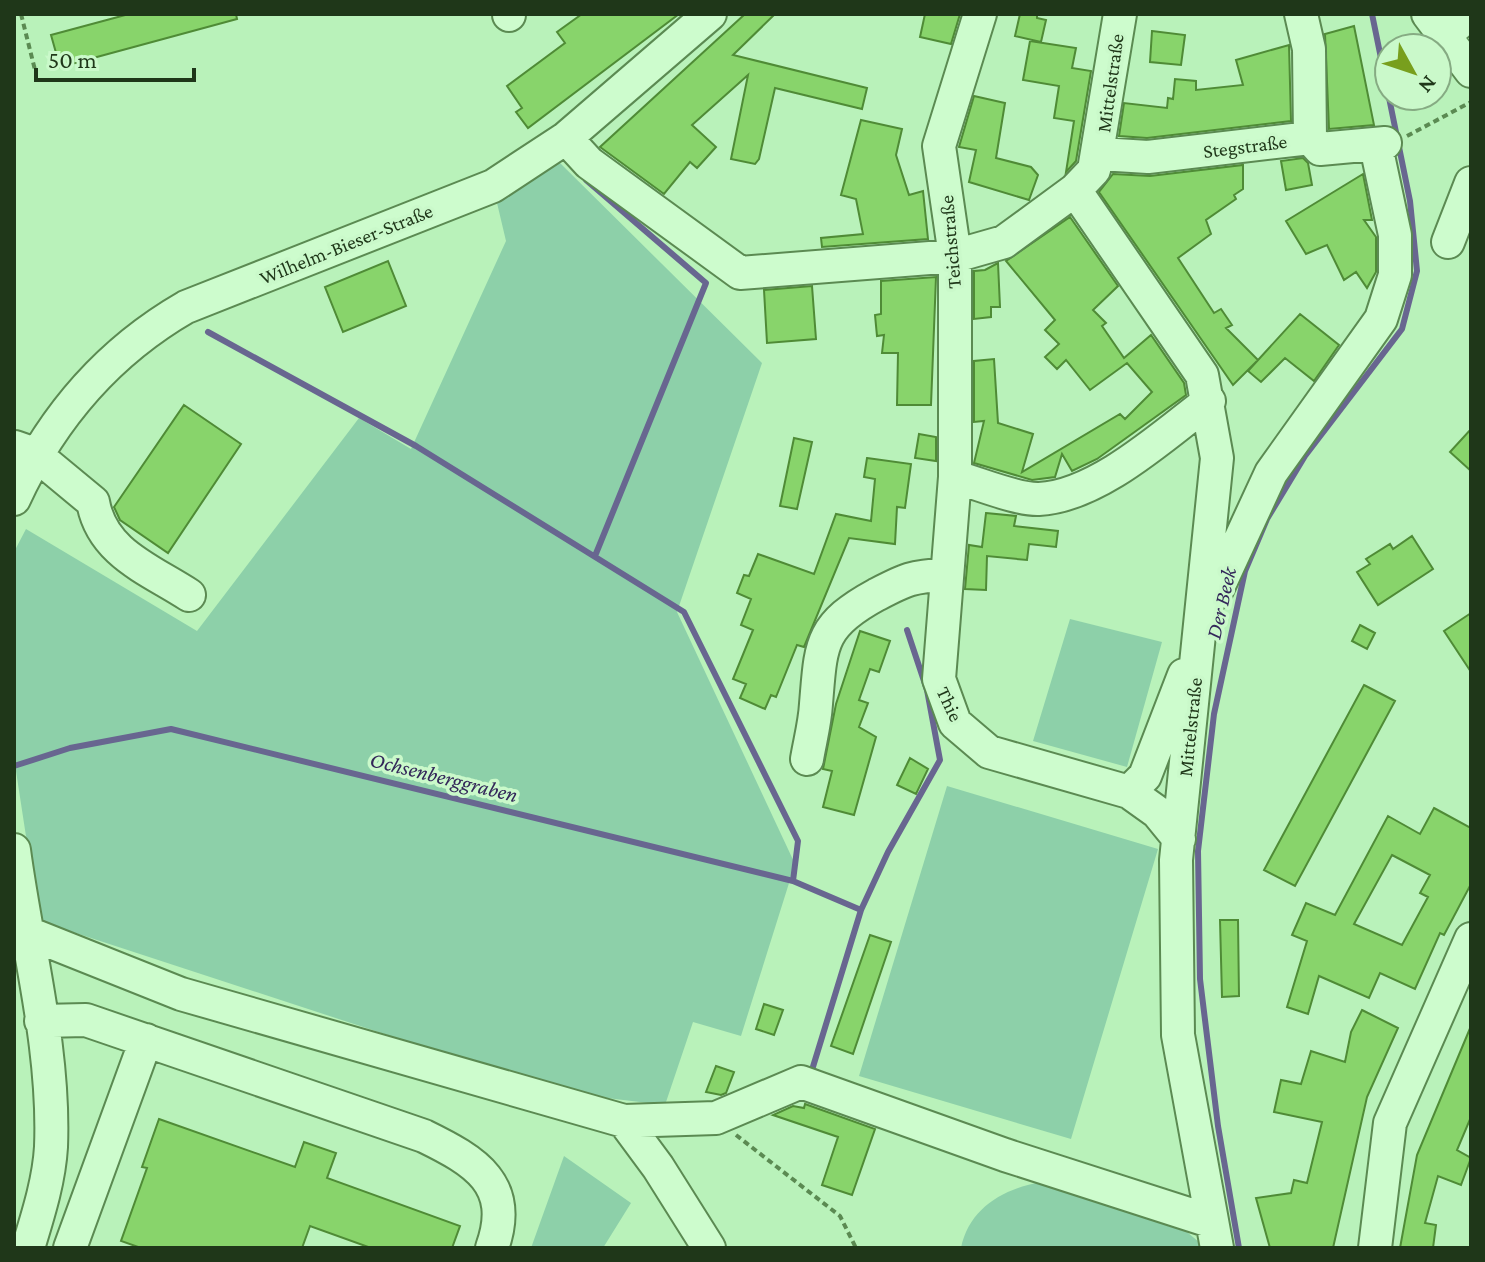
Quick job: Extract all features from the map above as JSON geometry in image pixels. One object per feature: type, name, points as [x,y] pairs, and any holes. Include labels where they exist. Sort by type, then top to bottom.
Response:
[{"type":"street","name":"Wilhelm-Bieser-Straße","points":[[14,499],[24,450],[108,362],[144,331],[186,307],[493,186],[566,138],[710,14]]},
{"type":"street","name":"Teichstraße","points":[[955,477],[955,256],[939,146],[980,14]]},
{"type":"street","name":"Mittelstraße","points":[[1120,14],[1100,154],[1094,170],[1075,190],[1202,375],[1217,458],[1176,860],[1178,1035],[1214,1235]]},
{"type":"street","points":[[1301,14],[1309,49],[1310,138]]},
{"type":"street","points":[[1469,14],[1435,26],[1471,71]]},
{"type":"street","points":[[566,138],[589,163],[740,273],[955,256],[1004,242],[1075,190]]},
{"type":"street","name":"Stegstraße","points":[[1100,154],[1148,157],[1310,138],[1320,149],[1392,141]]},
{"type":"street","points":[[1129,792],[1145,776],[1226,563],[1271,473],[1381,319],[1395,275],[1392,141]]},
{"type":"street","points":[[1448,242],[1471,183]]},
{"type":"street","points":[[955,477],[1037,499],[1065,494],[1124,465],[1209,401]]},
{"type":"street","points":[[24,450],[93,502],[97,524],[113,546],[189,595]]},
{"type":"street","name":"Thie","points":[[955,477],[939,679],[955,723],[989,752],[1129,792],[1157,812],[1179,839]]},
{"type":"street","points":[[807,759],[816,705],[816,670],[828,633],[847,611],[913,576],[945,575]]},
{"type":"street","points":[[14,850],[49,1073],[51,1149],[41,1205],[28,1248]]},
{"type":"street","points":[[28,933],[181,994],[624,1121],[716,1118],[801,1082],[1005,1155],[1214,1235]]},
{"type":"street","points":[[1375,1248],[1390,1123],[1471,939]]},
{"type":"street","points":[[41,1021],[86,1020],[424,1136],[460,1153],[483,1172],[499,1198],[497,1233],[492,1248]]},
{"type":"street","points":[[70,1248],[146,1040]]},
{"type":"street","points":[[624,1121],[658,1167],[709,1248]]},
{"type":"path","points":[[21,14],[35,70]]},
{"type":"path","points":[[1392,141],[1471,102]]},
{"type":"path","points":[[716,1118],[840,1216],[856,1248]]},
{"type":"green space","points":[[560,163],[762,363],[677,612],[795,864],[741,1036],[693,1022],[665,1105],[565,1093],[39,921],[14,758],[14,552],[26,529],[197,631],[359,418],[411,449],[506,241],[493,186]]},
{"type":"green space","points":[[1070,619],[1162,642],[1127,767],[1033,741]]},
{"type":"green space","points":[[947,786],[1158,849],[1071,1139],[859,1076]]},
{"type":"green space","points":[[564,1156],[631,1203],[603,1248],[531,1248]]},
{"type":"green space","points":[[1042,1182],[1181,1227],[1206,1248],[961,1248],[972,1222],[990,1202],[1014,1189]]},
{"type":"building","points":[[129,14],[236,14],[237,19],[60,67],[51,35]]},
{"type":"building","points":[[582,14],[679,14],[528,128],[516,112],[522,108],[507,86],[565,43],[557,32]]},
{"type":"building","points":[[745,14],[775,14],[733,55],[867,88],[862,109],[775,88],[759,159],[755,164],[731,159],[748,75],[692,125],[716,147],[697,168],[690,162],[664,194],[600,147]]},
{"type":"building","points":[[925,14],[960,14],[951,44],[920,37]]},
{"type":"building","points":[[1020,14],[1037,14],[1037,18],[1046,20],[1041,42],[1015,36]]},
{"type":"building","points":[[1354,26],[1374,125],[1329,129],[1325,34]]},
{"type":"building","points":[[1152,31],[1185,35],[1181,65],[1150,62]]},
{"type":"building","points":[[1030,41],[1076,48],[1072,68],[1091,71],[1076,161],[1066,172],[1074,121],[1054,118],[1059,86],[1023,80]]},
{"type":"building","points":[[1289,45],[1291,121],[1147,138],[1119,136],[1124,103],[1167,108],[1168,98],[1173,99],[1175,79],[1196,81],[1196,90],[1243,85],[1236,60]]},
{"type":"building","points":[[974,96],[1005,103],[996,158],[1031,167],[1038,175],[1029,200],[969,182],[976,150],[959,147]]},
{"type":"building","points":[[861,120],[902,129],[896,155],[909,195],[923,191],[928,239],[822,247],[821,238],[863,234],[856,199],[841,195]]},
{"type":"building","points":[[1303,158],[1308,163],[1312,185],[1286,190],[1281,161]]},
{"type":"building","points":[[1243,165],[1243,189],[1234,195],[1236,199],[1206,220],[1211,234],[1178,258],[1214,313],[1221,309],[1232,325],[1226,328],[1258,360],[1233,385],[1099,192],[1113,174],[1150,176]]},
{"type":"building","points":[[1363,174],[1372,220],[1364,220],[1376,237],[1376,272],[1367,288],[1356,272],[1344,280],[1327,245],[1306,254],[1286,221]]},
{"type":"building","points":[[1070,217],[1118,286],[1093,310],[1106,323],[1102,326],[1124,358],[1151,335],[1184,383],[1186,395],[1097,459],[1072,471],[1062,454],[1055,477],[1032,480],[974,463],[984,421],[974,422],[974,361],[994,359],[998,423],[1033,434],[1022,472],[1120,414],[1125,419],[1152,392],[1127,363],[1090,390],[1066,360],[1057,369],[1045,357],[1059,344],[1045,330],[1055,320],[1006,261]]},
{"type":"building","points":[[388,261],[406,306],[343,332],[325,287]]},
{"type":"building","points":[[998,263],[1000,307],[991,307],[991,317],[974,319],[974,271],[985,270]]},
{"type":"building","points":[[936,277],[931,405],[897,405],[898,353],[882,353],[884,335],[877,336],[875,315],[881,314],[881,281]]},
{"type":"building","points":[[812,286],[816,339],[767,343],[764,290]]},
{"type":"building","points":[[1300,314],[1339,345],[1314,381],[1285,358],[1261,382],[1248,371]]},
{"type":"building","points":[[184,405],[241,444],[168,553],[120,520],[114,507]]},
{"type":"building","points":[[1471,429],[1471,471],[1450,452]]},
{"type":"building","points":[[919,434],[936,437],[936,461],[915,458]]},
{"type":"building","points":[[794,438],[812,442],[797,509],[780,506]]},
{"type":"building","points":[[867,458],[911,464],[905,508],[897,507],[895,544],[849,538],[804,647],[797,645],[776,697],[771,695],[765,709],[740,698],[746,684],[733,679],[753,630],[741,625],[751,599],[737,593],[744,575],[749,576],[758,554],[814,574],[836,514],[871,521],[875,479],[864,477]]},
{"type":"building","points":[[986,513],[1016,516],[1014,526],[1058,531],[1056,547],[1029,544],[1027,560],[987,556],[986,590],[965,589],[969,545],[982,547]]},
{"type":"building","points":[[1412,536],[1433,569],[1378,605],[1357,572],[1370,564],[1366,559],[1390,544],[1393,549]]},
{"type":"building","points":[[1471,613],[1471,672],[1444,631]]},
{"type":"building","points":[[1360,625],[1375,633],[1367,649],[1352,641]]},
{"type":"building","points":[[860,631],[890,641],[879,672],[870,669],[859,700],[868,703],[859,727],[876,737],[854,815],[823,807],[832,771],[823,769],[836,704]]},
{"type":"building","points":[[1364,685],[1395,701],[1295,886],[1264,870]]},
{"type":"building","points":[[910,758],[928,769],[916,794],[897,785]]},
{"type":"building","points":[[1434,808],[1471,828],[1471,884],[1444,935],[1440,933],[1415,989],[1380,973],[1369,998],[1319,976],[1308,1014],[1287,1007],[1307,941],[1292,935],[1306,903],[1335,915],[1388,816],[1420,834]],"holes":[[[1392,855],[1430,875],[1420,893],[1428,897],[1402,945],[1354,924]]]},
{"type":"building","points":[[1220,920],[1238,920],[1239,996],[1222,997]]},
{"type":"building","points":[[870,935],[891,942],[853,1054],[831,1046]]},
{"type":"building","points":[[764,1004],[783,1010],[774,1035],[756,1029]]},
{"type":"building","points":[[1362,1010],[1398,1028],[1367,1097],[1333,1248],[1270,1248],[1256,1198],[1291,1193],[1294,1180],[1307,1183],[1322,1122],[1274,1112],[1281,1080],[1301,1084],[1311,1051],[1345,1062],[1351,1032]]},
{"type":"building","points":[[1471,1026],[1471,1117],[1457,1150],[1471,1158],[1461,1185],[1438,1176],[1425,1223],[1436,1225],[1433,1248],[1400,1248],[1417,1155]]},
{"type":"building","points":[[716,1066],[734,1072],[726,1093],[721,1095],[706,1092]]},
{"type":"building","points":[[805,1104],[875,1129],[852,1195],[822,1185],[838,1137],[773,1115],[793,1106],[804,1108]]},
{"type":"building","points":[[159,1119],[295,1167],[304,1142],[336,1153],[327,1178],[460,1226],[452,1248],[371,1248],[310,1226],[302,1248],[141,1248],[121,1241],[147,1168],[142,1167]]},
{"type":"waterway","name":"Der Beek","points":[[1239,1248],[1218,1126],[1200,979],[1198,851],[1214,714],[1245,571],[1267,519],[1305,456],[1402,329],[1417,271],[1410,201],[1372,14]]},
{"type":"waterway","points":[[586,180],[706,283],[595,556]]},
{"type":"waterway","points":[[208,332],[416,446],[684,612],[798,841],[793,881]]},
{"type":"waterway","points":[[817,1072],[812,1070],[861,910],[888,852],[940,760],[927,690],[907,630]]},
{"type":"waterway","name":"Ochsenberggraben","points":[[14,766],[70,748],[171,729],[793,881],[861,910]]}]
